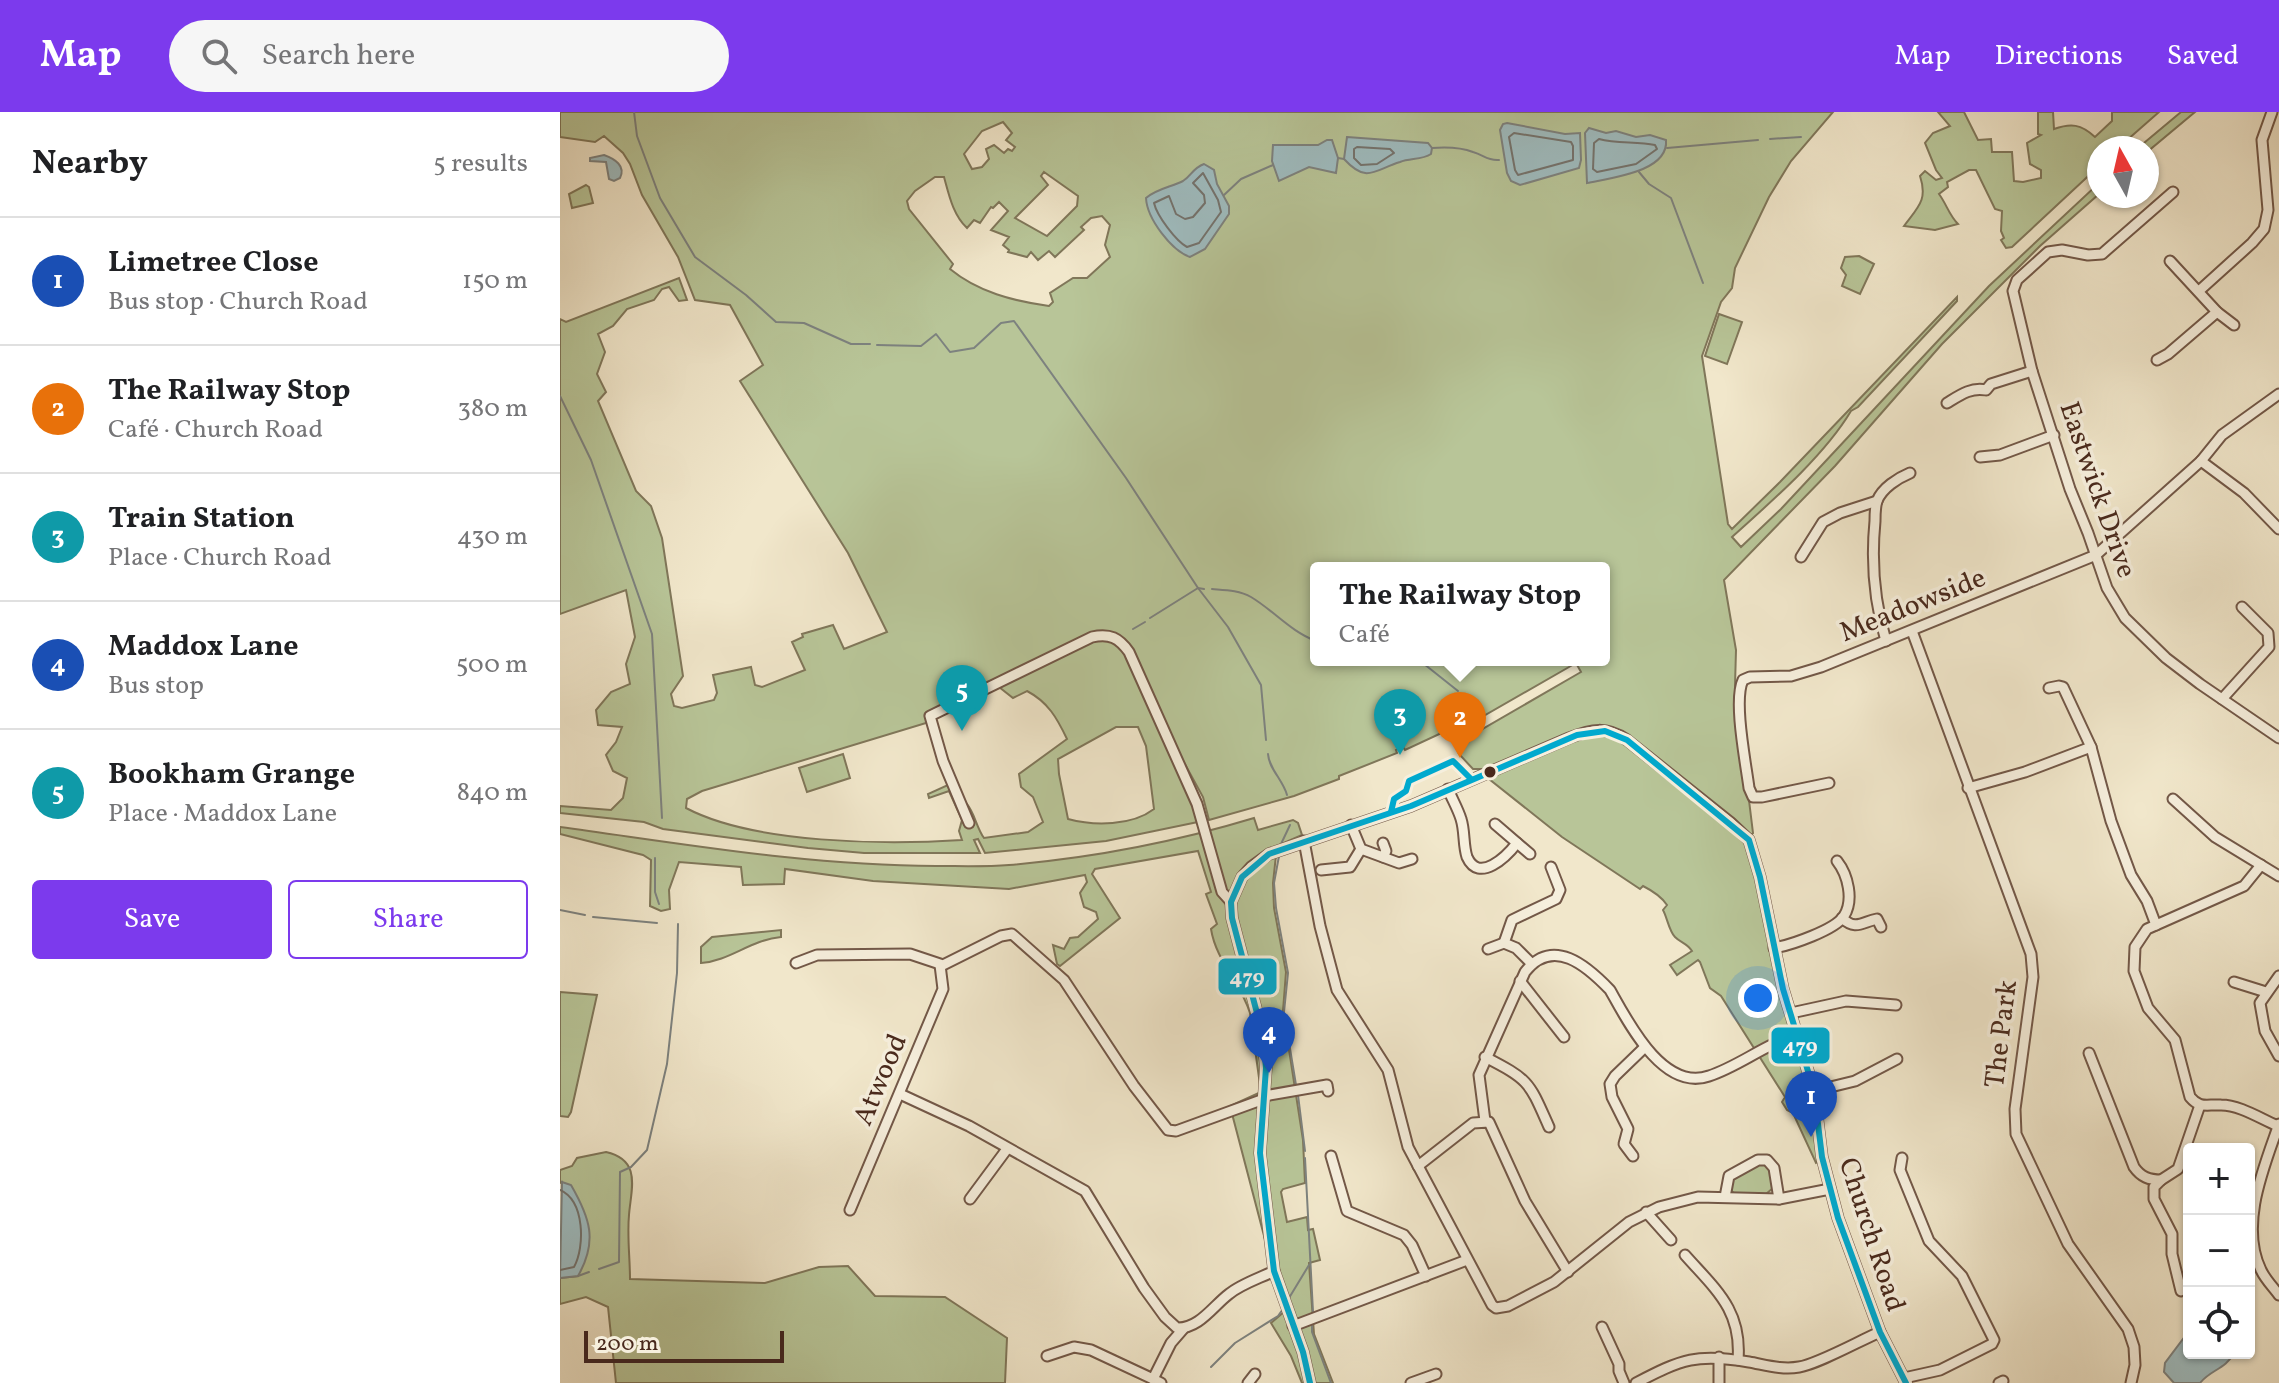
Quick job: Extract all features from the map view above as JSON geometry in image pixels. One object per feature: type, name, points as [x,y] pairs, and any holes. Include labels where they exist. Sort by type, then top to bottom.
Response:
[{"type":"street","points":[[2200,290],[2252,243],[2267,223],[2262,140],[2272,112]]},
{"type":"street","name":"Eastwick Drive","points":[[2173,192],[2108,251],[2095,255],[2062,250],[2048,252],[2017,280],[2014,298],[2032,371],[2070,489],[2107,588],[2125,618],[2166,658],[2279,738]]},
{"type":"street","points":[[2170,261],[2200,290],[2217,312],[2234,325]]},
{"type":"street","points":[[2157,360],[2217,312]]},
{"type":"street","points":[[1947,403],[1979,387],[1986,390],[1991,384],[2032,371]]},
{"type":"street","name":"Meadowside","points":[[1829,783],[1753,797],[1749,788],[1742,732],[1740,693],[1743,680],[1797,675],[2096,555],[2201,461],[2222,435],[2279,394]]},
{"type":"street","points":[[1980,457],[2000,455],[2054,435]]},
{"type":"street","points":[[2201,461],[2244,493],[2279,529]]},
{"type":"street","points":[[1801,557],[1823,522],[1877,501],[1895,481],[1910,473]]},
{"type":"street","points":[[1877,501],[1872,546],[1879,619],[1886,641]]},
{"type":"street","points":[[2222,699],[2269,647],[2268,633],[2242,607]]},
{"type":"street","name":"The Park","points":[[1912,631],[2031,954],[2033,977],[2015,1109],[2016,1134],[2068,1244],[2128,1329],[2134,1347],[2135,1365],[2131,1383]]},
{"type":"street","points":[[969,823],[943,761],[930,716],[1081,642],[1101,635],[1117,638],[1129,652],[1199,810],[1224,896],[1231,902],[1232,918],[1263,1036],[1266,1068],[1260,1153],[1274,1271],[1310,1383]]},
{"type":"street","points":[[2049,688],[2063,687],[2091,747],[2108,813],[2127,866],[2147,901],[2156,925]]},
{"type":"street","name":"Church Road","points":[[1231,902],[1242,877],[1260,860],[1278,850],[1411,806],[1590,730],[1616,733],[1749,840],[1774,948],[1814,1091],[1822,1157],[1830,1189],[1880,1332],[1905,1381]]},
{"type":"street","points":[[1968,788],[2025,772],[2091,747]]},
{"type":"street","points":[[1448,789],[1460,816],[1467,856],[1473,865],[1483,868],[1498,864],[1517,843]]},
{"type":"street","points":[[2173,799],[2215,837],[2279,876]]},
{"type":"street","points":[[1495,824],[1530,854]]},
{"type":"street","points":[[1351,825],[1361,849],[1399,863],[1412,859]]},
{"type":"street","points":[[1304,841],[1333,979],[1388,1070],[1405,1137],[1418,1166],[1496,1308],[1508,1306],[1539,1291],[1646,1212],[1698,1197],[1779,1199],[1830,1189]]},
{"type":"street","points":[[1383,843],[1386,851],[1383,857]]},
{"type":"street","points":[[1321,870],[1350,867],[1361,849]]},
{"type":"street","points":[[1774,948],[1820,931],[1846,914],[1848,882],[1837,861]]},
{"type":"street","points":[[2261,865],[2244,886],[2147,929],[2138,940],[2133,955],[2134,971],[2148,1008],[2175,1040],[2190,1097],[2200,1105],[2230,1106],[2279,1125],[2259,1182],[2254,1228],[2259,1266],[2279,1295]]},
{"type":"street","points":[[1504,943],[1512,920],[1556,899],[1560,890],[1551,867]]},
{"type":"street","points":[[1842,918],[1849,925],[1858,927],[1877,919],[1881,927]]},
{"type":"street","points":[[796,963],[817,955],[910,954],[940,965],[1001,936],[1012,934],[1064,980],[1134,1086],[1168,1130],[1176,1131],[1264,1098],[1327,1085],[1328,1091]]},
{"type":"street","points":[[1488,949],[1504,943],[1516,948],[1532,964]]},
{"type":"street","points":[[1485,1121],[1478,1082],[1485,1057],[1520,981],[1532,964],[1558,955],[1582,965],[1610,990],[1645,1047],[1676,1075],[1697,1079],[1715,1074],[1798,1035]]},
{"type":"street","name":"Atwood","points":[[850,1210],[943,989],[940,965]]},
{"type":"street","points":[[2279,976],[2260,1003],[2265,1031],[2279,1056]]},
{"type":"street","points":[[1520,981],[1564,1037]]},
{"type":"street","points":[[2234,982],[2266,992]]},
{"type":"street","points":[[1791,1013],[1846,1001],[1896,1005]]},
{"type":"street","points":[[1633,1156],[1624,1144],[1628,1129],[1612,1097],[1610,1084],[1645,1047]]},
{"type":"street","points":[[2089,1053],[2134,1167],[2146,1177],[2161,1180]]},
{"type":"street","points":[[1485,1057],[1528,1083],[1549,1127]]},
{"type":"street","points":[[1814,1091],[1855,1081],[1897,1059]]},
{"type":"street","points":[[900,1094],[969,1126],[1085,1191],[1165,1317],[1175,1327],[1184,1328]]},
{"type":"street","points":[[2181,1291],[2172,1254],[2172,1234],[2154,1199],[2154,1187],[2178,1169],[2200,1105]]},
{"type":"street","points":[[1418,1166],[1473,1123],[1485,1121],[1492,1125],[1525,1201],[1568,1272]]},
{"type":"street","points":[[970,1199],[1007,1149]]},
{"type":"street","points":[[1331,1156],[1347,1211],[1404,1235],[1426,1276]]},
{"type":"street","points":[[1902,1158],[1900,1170],[1929,1241],[1962,1276],[1994,1340],[1992,1344],[1940,1370],[1905,1381]]},
{"type":"street","points":[[1725,1197],[1729,1176],[1758,1160],[1767,1160],[1774,1168],[1779,1199]]},
{"type":"street","points":[[1646,1212],[1671,1240]]},
{"type":"street","points":[[1685,1255],[1732,1311],[1740,1337],[1738,1360]]},
{"type":"street","points":[[1293,1326],[1467,1260]]},
{"type":"street","points":[[1047,1356],[1074,1347],[1091,1350],[1157,1381],[1171,1343],[1184,1328],[1206,1316],[1232,1291],[1274,1271]]},
{"type":"street","points":[[1602,1327],[1624,1383]]},
{"type":"street","points":[[1636,1383],[1680,1361],[1719,1357],[1782,1368],[1802,1367],[1880,1332]]},
{"type":"street","points":[[1719,1357],[1719,1383]]},
{"type":"street","points":[[1248,1383],[1255,1374]]},
{"type":"street","points":[[1411,1383],[1436,1374]]},
{"type":"green space","points":[[560,112],[1833,112],[1791,161],[1769,197],[1735,268],[1732,288],[1721,302],[1702,356],[1728,524],[1732,529],[1957,297],[1957,301],[1851,411],[1812,461],[1732,537],[1741,547],[1781,509],[1989,286],[2087,194],[2087,205],[2040,246],[1942,344],[1835,466],[1724,580],[1736,650],[1735,686],[1753,833],[1744,841],[1748,846],[1766,920],[1775,974],[1809,1084],[1818,1162],[1793,1113],[1782,1102],[1785,1097],[1721,996],[1710,988],[1700,962],[1698,960],[1677,975],[1670,965],[1692,951],[1671,931],[1663,910],[1667,905],[1665,902],[1562,837],[1489,779],[1481,769],[1473,769],[1455,745],[1581,672],[1578,666],[1610,666],[1610,562],[1310,562],[1310,666],[1571,666],[1480,718],[1478,716],[1405,750],[1403,747],[1396,750],[1397,753],[1339,776],[1339,779],[1294,796],[1209,820],[1203,797],[1126,657],[1189,794],[1198,822],[1106,841],[985,853],[978,839],[974,840],[980,853],[864,853],[663,829],[644,822],[560,813],[560,806],[611,810],[623,798],[627,778],[613,771],[606,755],[622,727],[598,725],[596,710],[611,692],[630,684],[626,664],[635,637],[626,590],[560,614],[560,319],[566,322],[679,278],[687,300],[679,301],[669,287],[662,289],[654,300],[627,309],[613,326],[598,334],[605,352],[597,374],[606,392],[598,401],[636,491],[651,506],[662,538],[683,676],[671,694],[674,706],[682,708],[714,700],[717,693],[713,675],[751,667],[755,685],[762,687],[805,670],[792,642],[803,637],[802,634],[833,625],[844,649],[887,632],[848,553],[740,381],[763,365],[730,305],[695,300],[678,257],[642,195],[630,164],[604,136],[595,142],[560,137]],"holes":[[[1003,122],[1012,133],[1006,140],[1015,147],[1012,151],[1008,149],[1004,153],[994,145],[986,149],[989,159],[982,167],[972,169],[964,154],[982,131]],[[1044,172],[1078,196],[1077,206],[1047,236],[1015,218],[1048,185],[1041,176]],[[935,177],[944,177],[955,211],[967,228],[974,220],[980,223],[991,207],[999,202],[1008,211],[991,230],[1009,237],[1003,245],[1008,252],[1027,257],[1031,252],[1038,260],[1049,251],[1055,257],[1084,230],[1081,227],[1091,218],[1102,216],[1110,225],[1105,245],[1110,257],[1087,278],[1073,278],[1050,293],[1053,302],[1049,306],[1009,298],[972,284],[950,269],[953,264],[909,209],[907,201],[915,191]],[[999,687],[1013,698],[1027,691],[1041,700],[1067,739],[1019,774],[1021,787],[1033,797],[1043,822],[1028,832],[984,838],[969,807],[966,803],[959,803],[950,784],[928,794],[929,798],[949,791],[962,820],[959,831],[962,840],[859,842],[783,835],[714,820],[686,808],[687,799],[702,791],[926,723],[926,720]],[[1116,727],[1138,727],[1146,746],[1154,809],[1135,819],[1112,823],[1068,819],[1058,759]]]},
{"type":"green space","points":[[1938,112],[1964,112],[1978,140],[1991,139],[1992,152],[2012,152],[2014,181],[2023,182],[2041,178],[2041,170],[2030,164],[2027,143],[2041,135],[2038,134],[2038,112],[2053,112],[2054,129],[2076,126],[2094,136],[2087,136],[2087,177],[2012,247],[2006,248],[2001,240],[2004,238],[2001,231],[2002,211],[1995,209],[1976,170],[1969,170],[1947,182],[1948,187],[1939,194],[1958,224],[1935,230],[1904,226],[1922,197],[1920,176],[1925,171],[1936,180],[1942,178],[1925,143],[1933,133],[1950,126]]},
{"type":"green space","points":[[2112,112],[2159,112],[2132,136],[2096,136],[2112,121]]},
{"type":"green space","points":[[2181,112],[2195,112],[2159,142],[2159,136],[2152,136]]},
{"type":"green space","points":[[586,185],[593,203],[572,208],[569,194]]},
{"type":"green space","points":[[1859,256],[1874,264],[1860,294],[1842,286],[1846,275],[1841,268],[1845,257]]},
{"type":"green space","points":[[1719,314],[1742,322],[1727,364],[1705,356]]},
{"type":"green space","points":[[843,754],[850,778],[807,792],[799,768]]},
{"type":"green space","points":[[1254,818],[1258,830],[1293,820],[1298,823],[1302,835],[1277,846],[1273,883],[1274,908],[1286,972],[1283,1011],[1303,1140],[1305,1183],[1281,1192],[1287,1222],[1307,1217],[1308,1230],[1313,1229],[1320,1260],[1309,1263],[1314,1334],[1333,1383],[1302,1383],[1291,1356],[1271,1323],[1284,1312],[1230,1106],[1261,1092],[1250,1013],[1214,941],[1211,929],[1217,924],[1206,894],[1211,892],[1198,851],[1095,869],[1092,874],[1120,918],[1060,966],[1053,945],[1064,949],[1070,938],[1078,937],[1098,919],[1096,912],[1084,907],[1080,893],[1087,882],[1085,875],[1009,889],[873,881],[785,869],[784,884],[743,885],[741,867],[679,862],[669,890],[670,909],[661,911],[650,906],[651,860],[643,855],[560,834],[560,827],[748,853],[842,862],[991,866],[1133,848]]},
{"type":"green space","points":[[781,930],[781,937],[701,963],[701,947],[712,937]]},
{"type":"green space","points":[[560,992],[597,995],[568,1117],[560,1116]]},
{"type":"green space","points":[[606,1152],[625,1162],[632,1177],[628,1231],[630,1279],[765,1283],[819,1267],[848,1266],[875,1296],[945,1297],[1007,1338],[1005,1383],[616,1383],[608,1307],[586,1297],[560,1304],[560,1278],[578,1276],[560,1170],[572,1166],[577,1158]]},
{"type":"green space","points":[[1762,1162],[1771,1169],[1773,1188],[1766,1194],[1734,1193],[1729,1189],[1732,1178]]},
{"type":"water","points":[[1507,123],[1565,134],[1580,133],[1579,168],[1520,185],[1511,181],[1500,130]]},
{"type":"water","points":[[1589,128],[1636,137],[1650,135],[1666,140],[1664,151],[1658,160],[1636,172],[1587,183],[1585,133]]},
{"type":"water","points":[[1347,137],[1428,143],[1432,148],[1427,156],[1365,173],[1344,159]]},
{"type":"water","points":[[1332,140],[1338,158],[1336,173],[1309,167],[1279,181],[1272,161],[1273,145],[1318,145]]},
{"type":"water","points":[[604,155],[620,167],[620,178],[614,181],[609,179],[606,162],[590,161],[590,158]]},
{"type":"water","points":[[1204,164],[1214,170],[1217,184],[1229,206],[1229,214],[1205,249],[1190,257],[1162,233],[1151,215],[1146,198],[1183,181]]},
{"type":"water","points":[[562,1182],[571,1185],[583,1208],[590,1241],[578,1276],[560,1278]]},
{"type":"water","points":[[2183,1339],[2183,1359],[2230,1359],[2200,1383],[2174,1383],[2164,1372],[2165,1363]]},
{"type":"waterway","points":[[634,112],[637,136],[660,198],[695,257],[776,322],[804,323],[851,344],[870,344]]},
{"type":"waterway","points":[[1770,139],[1801,137]]},
{"type":"waterway","points":[[1667,148],[1758,140]]},
{"type":"waterway","points":[[1432,148],[1463,149],[1499,160]]},
{"type":"waterway","points":[[1338,158],[1344,159]]},
{"type":"waterway","points":[[1224,195],[1241,179],[1273,165]]},
{"type":"waterway","points":[[1639,172],[1649,184],[1671,198],[1703,283]]},
{"type":"waterway","points":[[877,345],[921,346],[936,334],[950,352],[974,348],[1001,323],[1014,321],[1228,627],[1261,685],[1266,740]]},
{"type":"waterway","points":[[560,396],[591,460],[652,634],[662,818]]},
{"type":"waterway","points":[[1150,618],[1198,588],[1204,589]]},
{"type":"waterway","points":[[1212,589],[1251,597],[1310,638]]},
{"type":"waterway","points":[[1133,629],[1145,622]]},
{"type":"waterway","points":[[1427,666],[1458,691]]},
{"type":"waterway","points":[[1268,754],[1287,795]]},
{"type":"waterway","points":[[1281,844],[1290,825]]},
{"type":"waterway","points":[[1279,856],[1274,883],[1288,973],[1284,1012],[1296,1085]]},
{"type":"waterway","points":[[655,858],[655,892],[659,904]]},
{"type":"waterway","points":[[560,910],[585,915]]},
{"type":"waterway","points":[[593,917],[657,923]]},
{"type":"waterway","points":[[599,1269],[619,1262],[620,1172],[631,1167],[647,1150],[667,1064],[677,973],[678,924]]},
{"type":"waterway","points":[[1298,1095],[1305,1151]]},
{"type":"waterway","points":[[1305,1158],[1313,1312]]},
{"type":"waterway","points":[[1289,1298],[1309,1265]]},
{"type":"waterway","points":[[578,1276],[589,1272]]},
{"type":"waterway","points":[[1211,1367],[1235,1343],[1278,1316],[1283,1309]]},
{"type":"waterway","points":[[1312,1325],[1331,1383]]},
{"type":"transit line","name":"479","points":[[1310,1383],[1303,1352],[1274,1271],[1260,1153],[1266,1068],[1263,1036],[1232,918],[1231,902],[1242,877],[1269,854],[1411,806],[1577,735],[1605,731],[1627,740],[1749,840],[1760,877],[1783,989],[1814,1091],[1822,1157],[1838,1218],[1880,1332],[1906,1383]]},
{"type":"transit line","name":"479","points":[[1391,812],[1394,799],[1406,791],[1409,781],[1453,761],[1471,779]]},
{"type":"place","name":"Bookham Grange","points":[[962,731]]},
{"type":"place","name":"Train Station","points":[[1400,755]]},
{"type":"place","name":"The Railway Stop","points":[[1460,758]]},
{"type":"place","name":"Maddox Lane","points":[[1269,1073]]},
{"type":"place","name":"Limetree Close","points":[[1811,1137]]}]
